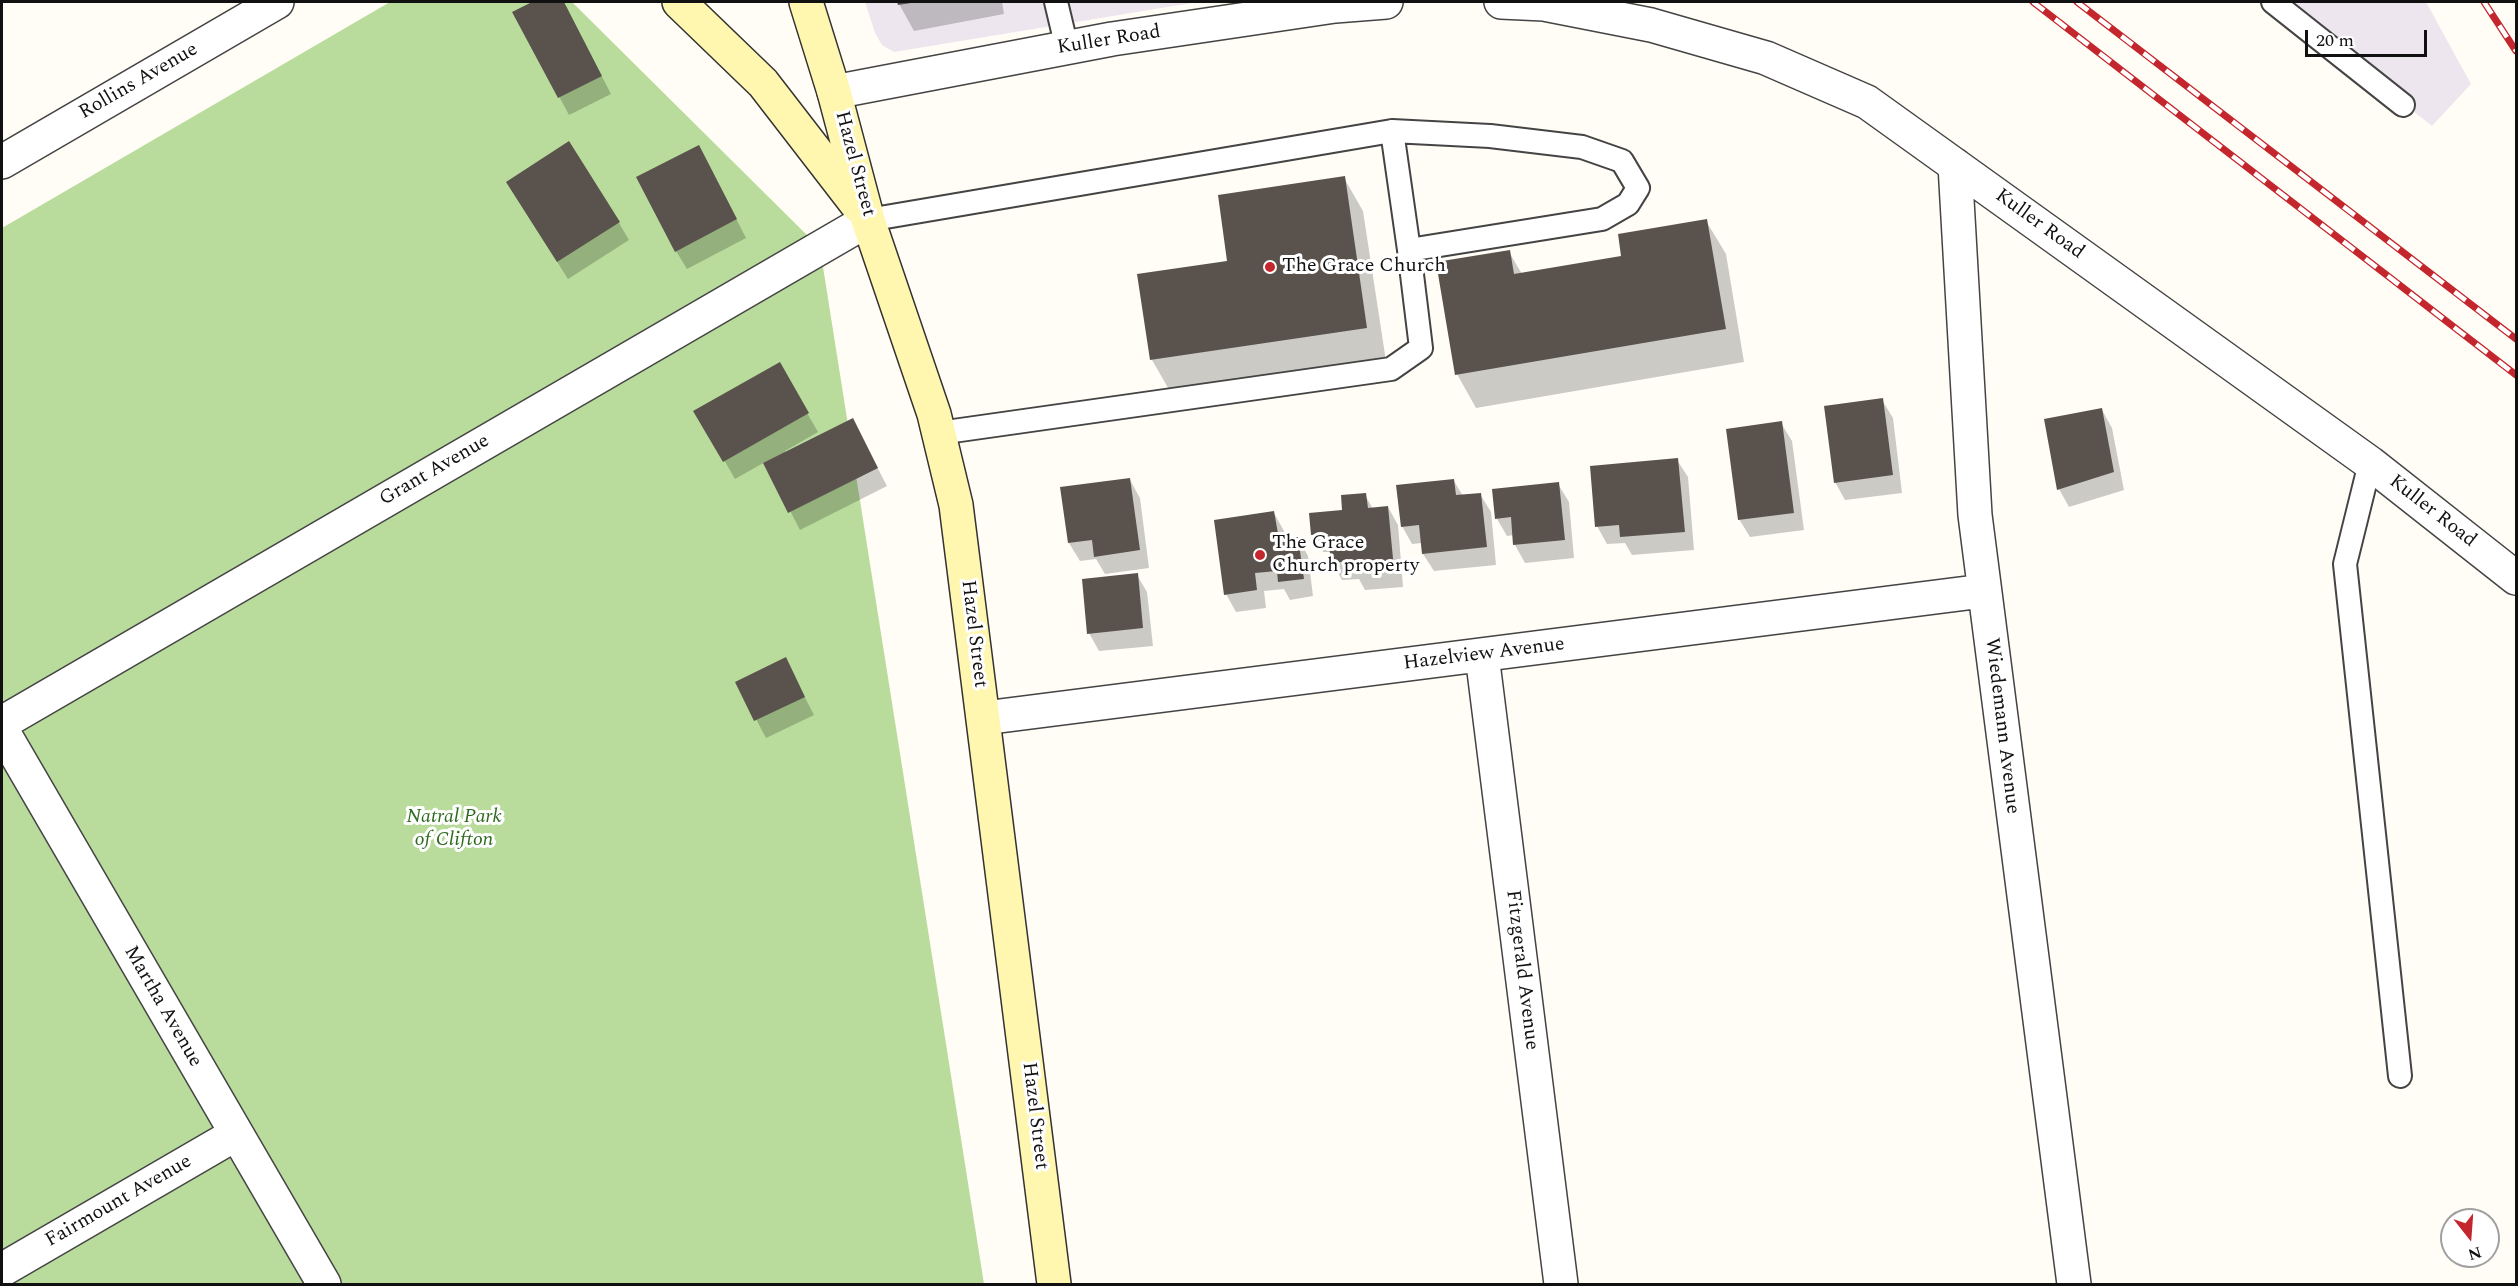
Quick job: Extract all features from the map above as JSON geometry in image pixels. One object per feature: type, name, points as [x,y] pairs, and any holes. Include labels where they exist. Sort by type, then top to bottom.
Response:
[{"type":"street","name":"Rollins Avenue","points":[[2,162],[277,2]]},
{"type":"street","points":[[679,2],[763,83],[868,220]]},
{"type":"street","name":"Hazel Street","points":[[806,2],[834,92],[868,220],[934,414],[956,505],[1054,1284]]},
{"type":"street","name":"Kuller Road","points":[[834,92],[1250,10],[1386,2]]},
{"type":"street","name":"Kuller Road","points":[[1501,2],[1636,12],[1766,58],[1867,102],[2370,463],[2517,578]]},
{"type":"street","name":"Wiedemann Avenue","points":[[1955,165],[1975,515],[1983,591],[2074,1284]]},
{"type":"street","name":"Grant Avenue","points":[[2,723],[868,220]]},
{"type":"street","name":"Hazelview Avenue","points":[[984,718],[1983,591]]},
{"type":"street","name":"Fitzgerald Avenue","points":[[1482,655],[1561,1284]]},
{"type":"street","name":"Martha Avenue","points":[[2,730],[324,1284]]},
{"type":"street","name":"Fairmount Avenue","points":[[2,1270],[236,1134]]},
{"type":"lane","points":[[1056,2],[1066,48]]},
{"type":"lane","points":[[2273,2],[2403,105]]},
{"type":"lane","points":[[868,220],[1392,131],[1490,136],[1582,147],[1622,161],[1638,188],[1628,204],[1602,219],[1409,250]]},
{"type":"lane","points":[[939,433],[1391,369],[1421,348],[1392,131]]},
{"type":"lane","points":[[2370,463],[2345,564],[2400,1076]]},
{"type":"shaded area","points":[[865,2],[1198,2],[894,52],[882,45],[875,33]]},
{"type":"shaded area","points":[[2274,2],[2426,2],[2471,84],[2432,126]]},
{"type":"green space","name":"Natral Park of Clifton","points":[[390,2],[572,2],[820,248],[984,1284],[2,1284],[2,228]]},
{"type":"building","points":[[532,2],[564,2],[602,76],[558,98],[512,12]]},
{"type":"building","points":[[897,2],[911,2],[911,3],[898,5]]},
{"type":"building","points":[[569,141],[620,222],[557,262],[506,182]]},
{"type":"building","points":[[699,145],[737,219],[675,252],[636,177]]},
{"type":"building","name":"The Grace Church","points":[[1345,176],[1367,328],[1150,360],[1137,274],[1227,261],[1218,195]]},
{"type":"building","points":[[1707,219],[1726,329],[1455,375],[1436,262],[1510,250],[1514,274],[1621,256],[1618,234]]},
{"type":"building","points":[[780,362],[809,413],[723,462],[693,411]]},
{"type":"building","points":[[1883,398],[1893,475],[1834,483],[1824,406]]},
{"type":"building","points":[[2102,408],[2114,472],[2057,490],[2044,419]]},
{"type":"building","points":[[853,418],[878,468],[788,513],[763,463]]},
{"type":"building","points":[[1782,421],[1794,513],[1738,520],[1726,429]]},
{"type":"building","points":[[1678,458],[1685,532],[1620,537],[1619,525],[1595,527],[1590,466]]},
{"type":"building","points":[[1130,478],[1140,550],[1094,557],[1092,540],[1068,543],[1060,487]]},
{"type":"building","points":[[1454,479],[1456,495],[1481,493],[1487,547],[1422,554],[1419,525],[1401,527],[1396,485]]},
{"type":"building","points":[[1559,482],[1565,540],[1513,545],[1511,517],[1495,519],[1492,489]]},
{"type":"building","points":[[1366,493],[1368,508],[1388,506],[1394,569],[1354,573],[1352,561],[1331,563],[1328,534],[1311,535],[1309,513],[1342,510],[1341,495]]},
{"type":"building","name":"The Grace Church property","points":[[1274,511],[1279,539],[1298,537],[1304,579],[1278,582],[1277,571],[1255,573],[1257,590],[1224,595],[1214,520]]},
{"type":"building","points":[[1138,573],[1143,628],[1087,634],[1082,579]]},
{"type":"building","points":[[786,657],[805,697],[754,721],[735,682]]},
{"type":"railway","points":[[2033,2],[2516,375]]},
{"type":"railway","points":[[2077,2],[2516,339]]},
{"type":"railway","points":[[2484,2],[2516,51]]},
{"type":"place","name":"The Grace Church","points":[[1270,267]]},
{"type":"place","name":"The Grace Church property","points":[[1260,555]]}]
